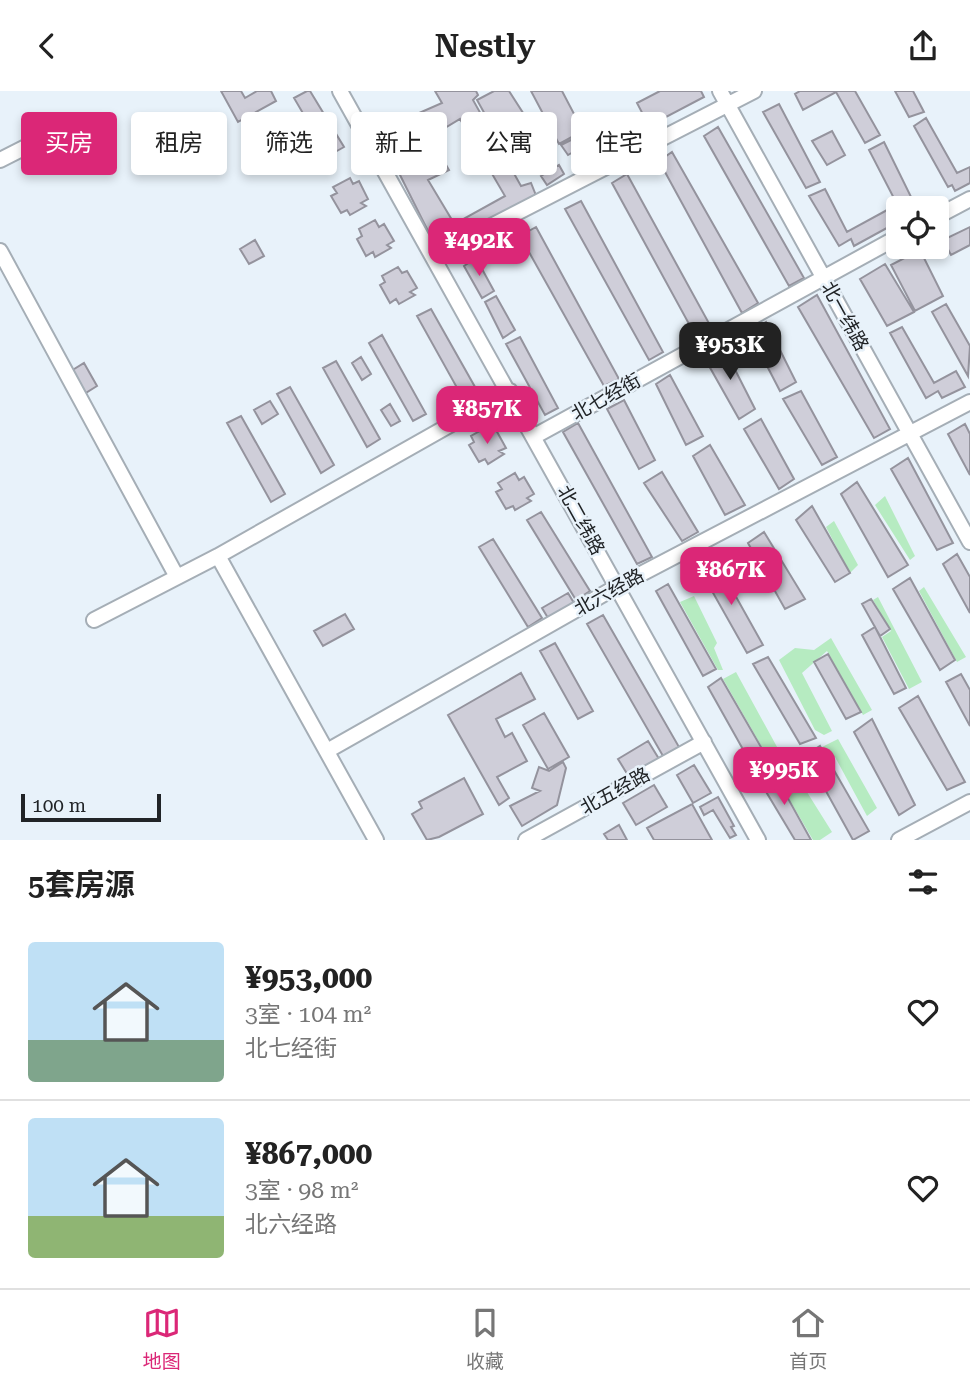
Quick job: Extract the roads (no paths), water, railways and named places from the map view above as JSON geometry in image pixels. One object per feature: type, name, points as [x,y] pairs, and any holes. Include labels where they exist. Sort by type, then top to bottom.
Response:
[{"type":"street","name":"北二纬路","points":[[340,91],[510,391],[758,840]]},
{"type":"street","name":"北一纬路","points":[[720,91],[970,542]]},
{"type":"street","points":[[433,256],[754,91]]},
{"type":"street","points":[[0,160],[21,149]]},
{"type":"street","points":[[949,210],[970,199]]},
{"type":"street","name":"北七经街","points":[[535,436],[886,243]]},
{"type":"street","points":[[0,251],[177,577]]},
{"type":"street","points":[[94,621],[218,556],[510,391]]},
{"type":"street","name":"北六经路","points":[[327,751],[618,586],[970,402]]},
{"type":"street","points":[[218,556],[376,840]]},
{"type":"street","name":"北五经路","points":[[526,840],[704,742]]},
{"type":"street","points":[[899,840],[970,802]]}]
